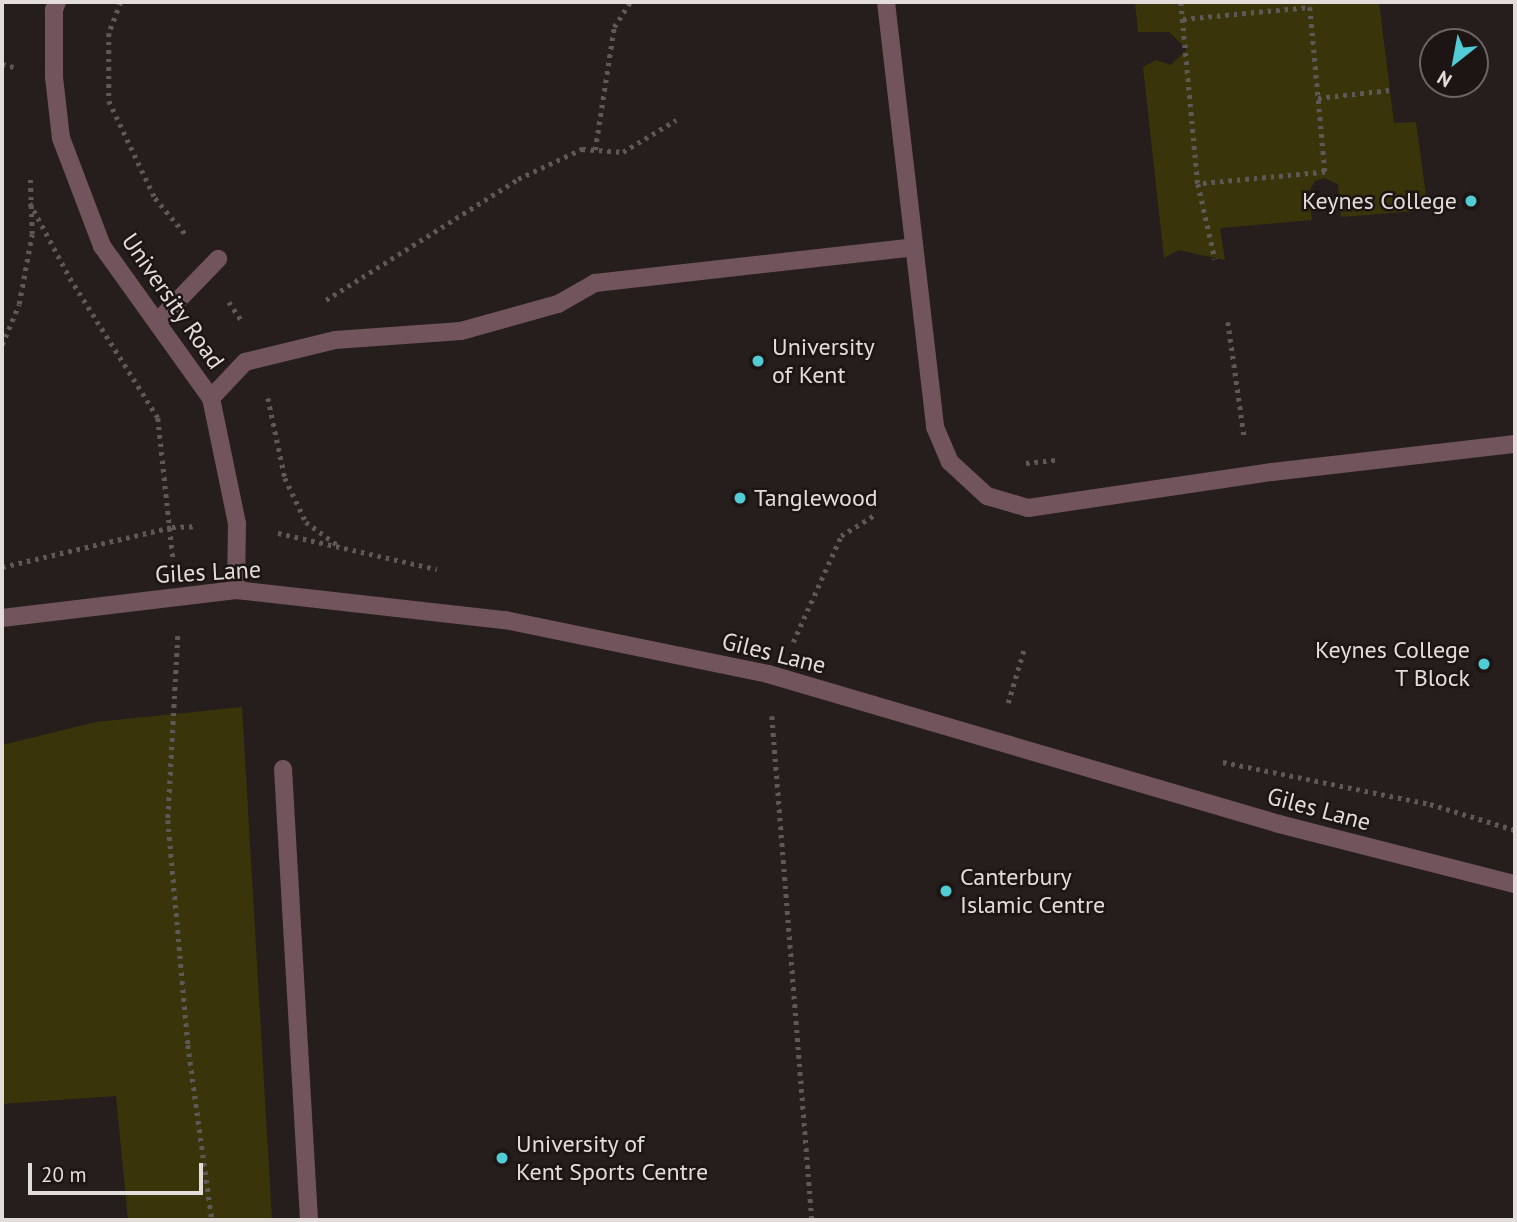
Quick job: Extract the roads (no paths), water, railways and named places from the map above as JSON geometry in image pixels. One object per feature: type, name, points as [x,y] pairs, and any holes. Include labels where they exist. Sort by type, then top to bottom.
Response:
[{"type":"street","name":"University Road","points":[[57,2],[54,10],[54,77],[61,138],[102,246],[211,398],[237,524],[236,590]]},
{"type":"street","points":[[886,2],[935,427],[950,462],[987,496],[1028,508],[1272,472],[1515,444]]},
{"type":"street","points":[[211,398],[245,362],[335,340],[461,331],[558,304],[594,283],[914,247]]},
{"type":"street","points":[[157,323],[212,265]]},
{"type":"street","name":"Giles Lane","points":[[2,618],[236,590],[505,620],[768,674],[1279,824],[1515,884]]},
{"type":"street","points":[[283,769],[309,1220]]},
{"type":"place","name":"Keynes College","points":[[1471,201]]},
{"type":"place","name":"University of Kent","points":[[758,361]]},
{"type":"place","name":"Tanglewood","points":[[740,498]]},
{"type":"place","name":"Keynes College T Block","points":[[1484,664]]},
{"type":"place","name":"Canterbury Islamic Centre","points":[[946,891]]},
{"type":"place","name":"University of Kent Sports Centre","points":[[502,1158]]}]
